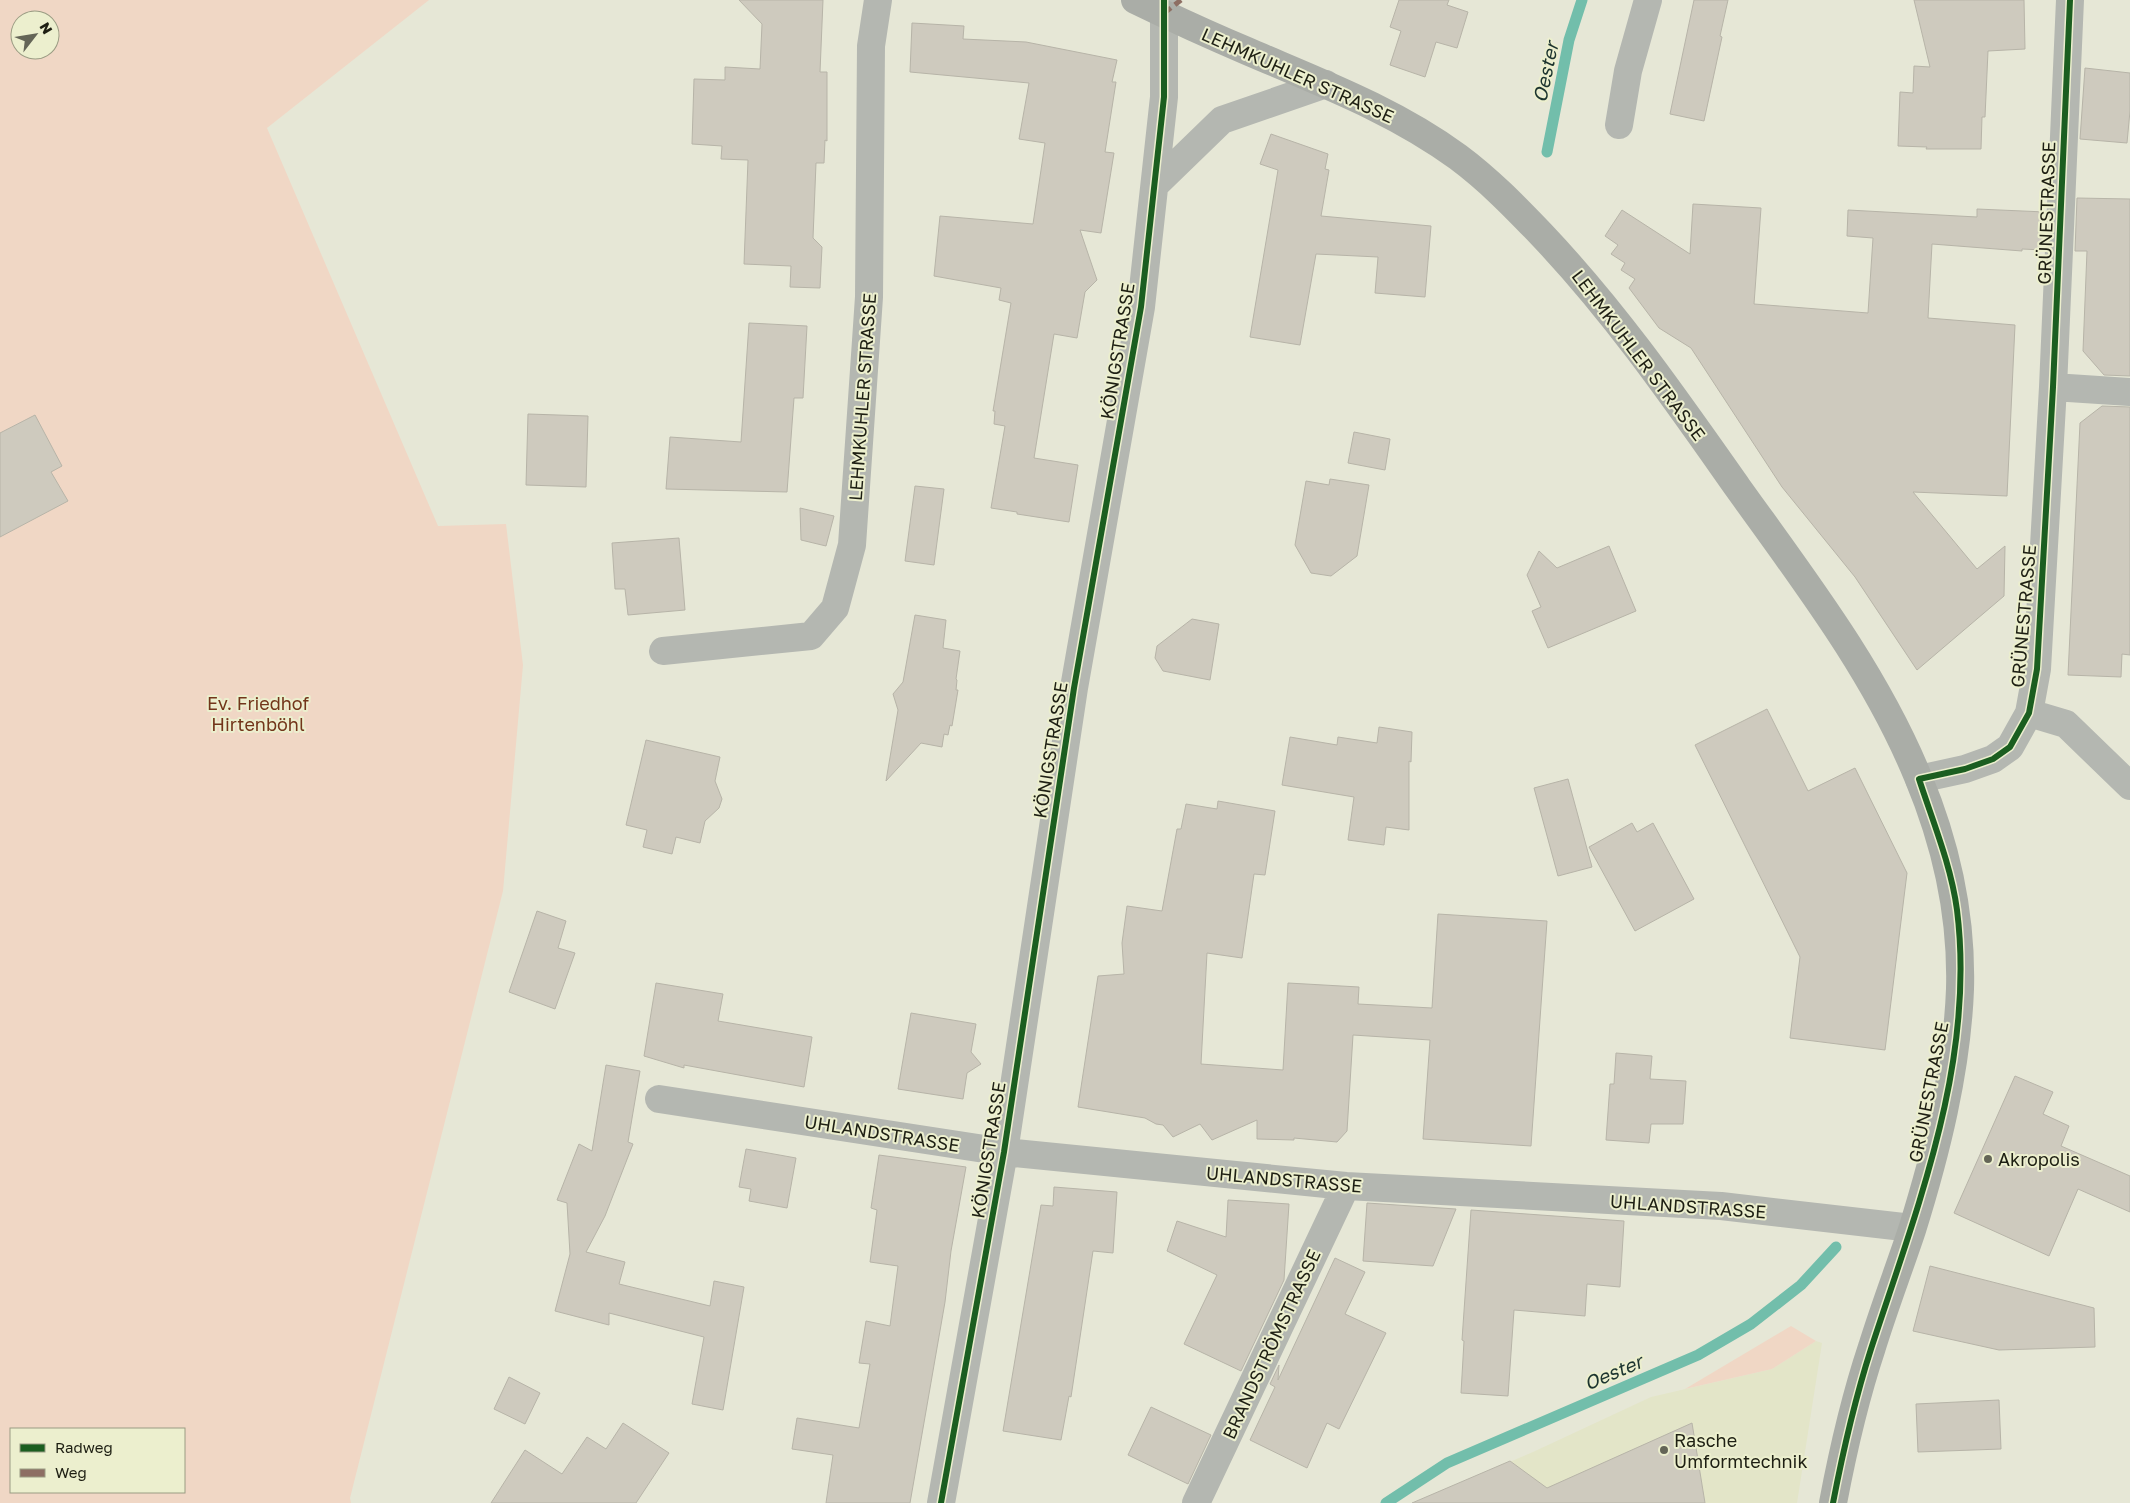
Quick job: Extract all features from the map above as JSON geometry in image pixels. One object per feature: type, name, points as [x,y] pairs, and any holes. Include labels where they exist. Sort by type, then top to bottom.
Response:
[{"type":"street","name":"LEHMKUHLER STRASSE","points":[[663,651],[811,636],[835,608],[852,545],[869,297],[871,46],[878,0]]},
{"type":"street","name":"LEHMKUHLER STRASSE","points":[[1135,0],[1163,7],[1371,105],[1455,155],[1494,185],[1582,278],[1640,350],[1810,589],[1874,688],[1895,726],[1919,779]]},
{"type":"street","points":[[1619,125],[1628,71],[1648,0]]},
{"type":"street","name":"GRÜNESTRASSE","points":[[1833,1503],[1842,1454],[1870,1351],[1912,1228],[1941,1120],[1955,1045],[1960,987],[1957,909],[1944,854],[1919,779],[1965,769],[1993,759],[2010,748],[2029,713],[2037,669],[2053,387],[2070,0]]},
{"type":"street","name":"KÖNIGSTRASSE","points":[[941,1503],[1004,1152],[1074,688],[1141,307],[1164,97],[1163,7]]},
{"type":"street","points":[[1155,184],[1222,120],[1326,84]]},
{"type":"street","points":[[2053,387],[2130,392]]},
{"type":"street","points":[[2029,713],[2066,724],[2130,786]]},
{"type":"street","name":"UHLANDSTRASSE","points":[[659,1099],[1004,1152],[1346,1186],[1721,1206],[1912,1228]]},
{"type":"street","name":"BRANDSTRÖMSTRASSE","points":[[1196,1503],[1346,1186]]},
{"type":"shaded area","points":[[1816,1341],[1822,1343],[1797,1503],[1416,1503],[1533,1452],[1651,1397],[1772,1369]]},
{"type":"green space","name":"Ev. Friedhof Hirtenböhl","points":[[0,0],[429,0],[267,128],[438,526],[506,524],[523,665],[503,891],[350,1498],[351,1503],[0,1503]]},
{"type":"green space","points":[[1791,1326],[1816,1341],[1772,1369],[1685,1389]]},
{"type":"building","points":[[739,0],[823,0],[820,72],[827,72],[827,141],[825,140],[824,163],[816,163],[813,238],[822,247],[820,288],[790,287],[791,266],[744,264],[748,160],[721,159],[722,146],[692,144],[694,79],[725,80],[725,67],[760,69],[762,24]]},
{"type":"building","points":[[1399,0],[1449,0],[1447,5],[1468,12],[1457,48],[1436,42],[1425,77],[1390,65],[1401,31],[1390,27]]},
{"type":"building","points":[[1694,0],[1728,0],[1704,121],[1670,114]]},
{"type":"building","points":[[1914,0],[2024,0],[2025,49],[1988,51],[1985,117],[1982,117],[1981,149],[1926,149],[1927,147],[1898,146],[1900,92],[1913,93],[1914,66],[1930,67]]},
{"type":"building","points":[[912,23],[964,26],[963,39],[1026,42],[1117,60],[1112,82],[1116,82],[1105,152],[1114,153],[1101,233],[1080,230],[1097,280],[1085,292],[1077,338],[1054,334],[1034,458],[1078,465],[1069,522],[991,508],[1005,426],[994,424],[995,411],[993,411],[1011,303],[999,300],[1001,288],[934,276],[940,216],[1033,224],[1045,143],[1019,139],[1029,83],[910,72]]},
{"type":"building","points":[[2085,68],[2130,73],[2130,111],[2127,143],[2080,139]]},
{"type":"building","points":[[1271,134],[1328,154],[1325,169],[1329,170],[1321,216],[1431,226],[1425,297],[1375,293],[1378,257],[1316,254],[1300,345],[1250,337],[1278,170],[1260,164]]},
{"type":"building","points":[[2077,198],[2130,199],[2130,376],[2104,375],[2083,351],[2087,251],[2075,251]]},
{"type":"building","points":[[1693,204],[1761,208],[1754,304],[1868,313],[1873,238],[1847,236],[1848,210],[1977,217],[1977,209],[2045,212],[2043,250],[2022,249],[2022,251],[1932,244],[1928,318],[2015,325],[2007,496],[1913,492],[1977,569],[2005,546],[2004,596],[1917,670],[1855,577],[1782,487],[1691,348],[1659,328],[1629,288],[1635,279],[1621,270],[1625,263],[1611,254],[1618,245],[1605,236],[1622,210],[1690,254]]},
{"type":"building","points":[[749,323],[807,326],[803,398],[794,398],[787,492],[666,489],[670,437],[741,442]]},
{"type":"building","points":[[2102,406],[2130,407],[2130,655],[2122,654],[2121,677],[2068,675],[2080,423]]},
{"type":"building","points":[[528,414],[588,416],[586,487],[526,485]]},
{"type":"building","points":[[35,415],[62,466],[51,472],[68,501],[0,537],[0,433]]},
{"type":"building","points":[[1354,432],[1390,439],[1385,470],[1348,463]]},
{"type":"building","points":[[1330,479],[1369,485],[1357,556],[1331,576],[1311,573],[1295,545],[1306,481],[1329,485]]},
{"type":"building","points":[[915,486],[944,489],[934,565],[905,561]]},
{"type":"building","points":[[800,508],[834,516],[826,546],[801,540]]},
{"type":"building","points":[[679,538],[685,610],[628,615],[625,589],[615,589],[612,543]]},
{"type":"building","points":[[1609,546],[1636,611],[1548,648],[1532,611],[1541,607],[1527,575],[1539,551],[1557,568]]},
{"type":"building","points":[[915,615],[946,620],[943,648],[960,651],[956,679],[956,690],[958,690],[952,726],[950,725],[948,735],[944,734],[942,747],[921,743],[886,781],[898,710],[893,694],[903,682]]},
{"type":"building","points":[[1192,619],[1219,624],[1210,680],[1163,671],[1155,658],[1157,646]]},
{"type":"building","points":[[1767,709],[1808,791],[1855,768],[1907,873],[1885,1050],[1790,1038],[1800,957],[1695,745]]},
{"type":"building","points":[[1379,727],[1412,732],[1411,762],[1409,761],[1409,830],[1386,827],[1384,845],[1348,840],[1354,797],[1282,785],[1290,737],[1337,745],[1338,737],[1377,743]]},
{"type":"building","points":[[646,740],[720,757],[715,781],[722,799],[719,808],[705,821],[700,843],[676,837],[672,854],[643,847],[647,830],[626,825]]},
{"type":"building","points":[[1568,779],[1592,867],[1558,876],[1534,788]]},
{"type":"building","points":[[1218,801],[1275,811],[1265,875],[1254,874],[1242,958],[1207,953],[1201,1064],[1283,1070],[1288,983],[1359,987],[1358,1004],[1432,1008],[1438,914],[1547,921],[1531,1146],[1423,1139],[1430,1040],[1353,1035],[1347,1131],[1337,1142],[1294,1138],[1294,1140],[1257,1139],[1257,1120],[1212,1140],[1200,1124],[1173,1137],[1163,1125],[1156,1124],[1145,1118],[1078,1107],[1098,976],[1124,974],[1122,943],[1127,906],[1162,911],[1177,829],[1181,829],[1186,804],[1217,809]]},
{"type":"building","points":[[1632,823],[1637,832],[1653,823],[1694,899],[1635,931],[1589,847]]},
{"type":"building","points":[[537,911],[566,921],[558,948],[575,953],[555,1009],[509,992]]},
{"type":"building","points":[[656,983],[723,994],[718,1021],[812,1037],[804,1087],[684,1065],[684,1068],[644,1056]]},
{"type":"building","points":[[911,1013],[976,1024],[971,1052],[981,1064],[967,1073],[963,1099],[898,1089]]},
{"type":"building","points":[[1616,1053],[1652,1056],[1650,1079],[1686,1081],[1683,1124],[1651,1124],[1649,1143],[1606,1140],[1610,1084],[1614,1084]]},
{"type":"building","points":[[606,1065],[640,1071],[628,1142],[633,1144],[605,1216],[586,1252],[625,1262],[619,1284],[710,1306],[714,1281],[744,1287],[723,1410],[692,1404],[704,1337],[609,1313],[609,1325],[555,1311],[570,1254],[567,1203],[557,1200],[579,1144],[592,1151]]},
{"type":"building","points":[[2015,1076],[2053,1092],[2043,1114],[2069,1126],[2061,1146],[2130,1176],[2130,1212],[2078,1189],[2049,1256],[1954,1213]]},
{"type":"building","points":[[746,1149],[796,1158],[787,1208],[749,1201],[751,1189],[739,1187]]},
{"type":"building","points":[[879,1155],[966,1167],[910,1503],[826,1503],[833,1455],[792,1449],[797,1418],[859,1428],[870,1364],[859,1363],[866,1321],[890,1326],[898,1266],[870,1262],[877,1210],[871,1208]]},
{"type":"building","points":[[1054,1187],[1117,1192],[1113,1253],[1093,1251],[1071,1397],[1069,1396],[1061,1440],[1003,1431],[1041,1205],[1053,1206]]},
{"type":"building","points":[[1228,1200],[1289,1204],[1284,1280],[1241,1371],[1184,1344],[1217,1275],[1167,1251],[1177,1221],[1226,1237]]},
{"type":"building","points":[[1367,1203],[1456,1209],[1433,1266],[1363,1261]]},
{"type":"building","points":[[1471,1210],[1624,1221],[1620,1287],[1587,1284],[1585,1316],[1514,1310],[1508,1396],[1461,1393],[1464,1341],[1462,1340]]},
{"type":"building","points":[[1335,1258],[1365,1272],[1345,1314],[1386,1333],[1339,1429],[1327,1423],[1307,1468],[1250,1440],[1275,1387],[1270,1384],[1279,1365],[1278,1380]]},
{"type":"building","points":[[1930,1266],[2094,1308],[2095,1347],[1999,1350],[1913,1331]]},
{"type":"building","points":[[509,1377],[540,1393],[525,1424],[494,1409]]},
{"type":"building","points":[[1999,1400],[2001,1449],[1918,1452],[1916,1404]]},
{"type":"building","points":[[1151,1407],[1211,1435],[1188,1484],[1128,1455]]},
{"type":"building","points":[[623,1423],[669,1453],[636,1503],[491,1503],[525,1450],[562,1474],[587,1437],[606,1449]]},
{"type":"building","name":"Rasche Umformtechnik","points":[[1692,1423],[1705,1503],[1412,1503],[1510,1461],[1547,1488]]},
{"type":"waterway","name":"Oester","points":[[1547,152],[1569,40],[1582,0]]},
{"type":"waterway","name":"Oester","points":[[1386,1503],[1447,1463],[1698,1355],[1751,1324],[1801,1285],[1836,1247]]},
{"type":"marked path","points":[[1163,14],[1181,0]]},
{"type":"cycle path","points":[[941,1503],[1004,1152],[1074,688],[1141,307],[1164,97],[1164,0]]},
{"type":"cycle path","points":[[1833,1503],[1860,1387],[1907,1242],[1938,1133],[1950,1078],[1958,1022],[1961,966],[1957,910],[1946,860],[1919,779],[1965,769],[1993,759],[2010,747],[2029,713],[2037,669],[2053,387],[2070,0]]},
{"type":"place","name":"Akropolis","points":[[1988,1159]]},
{"type":"place","name":"Rasche Umformtechnik","points":[[1664,1450]]}]
